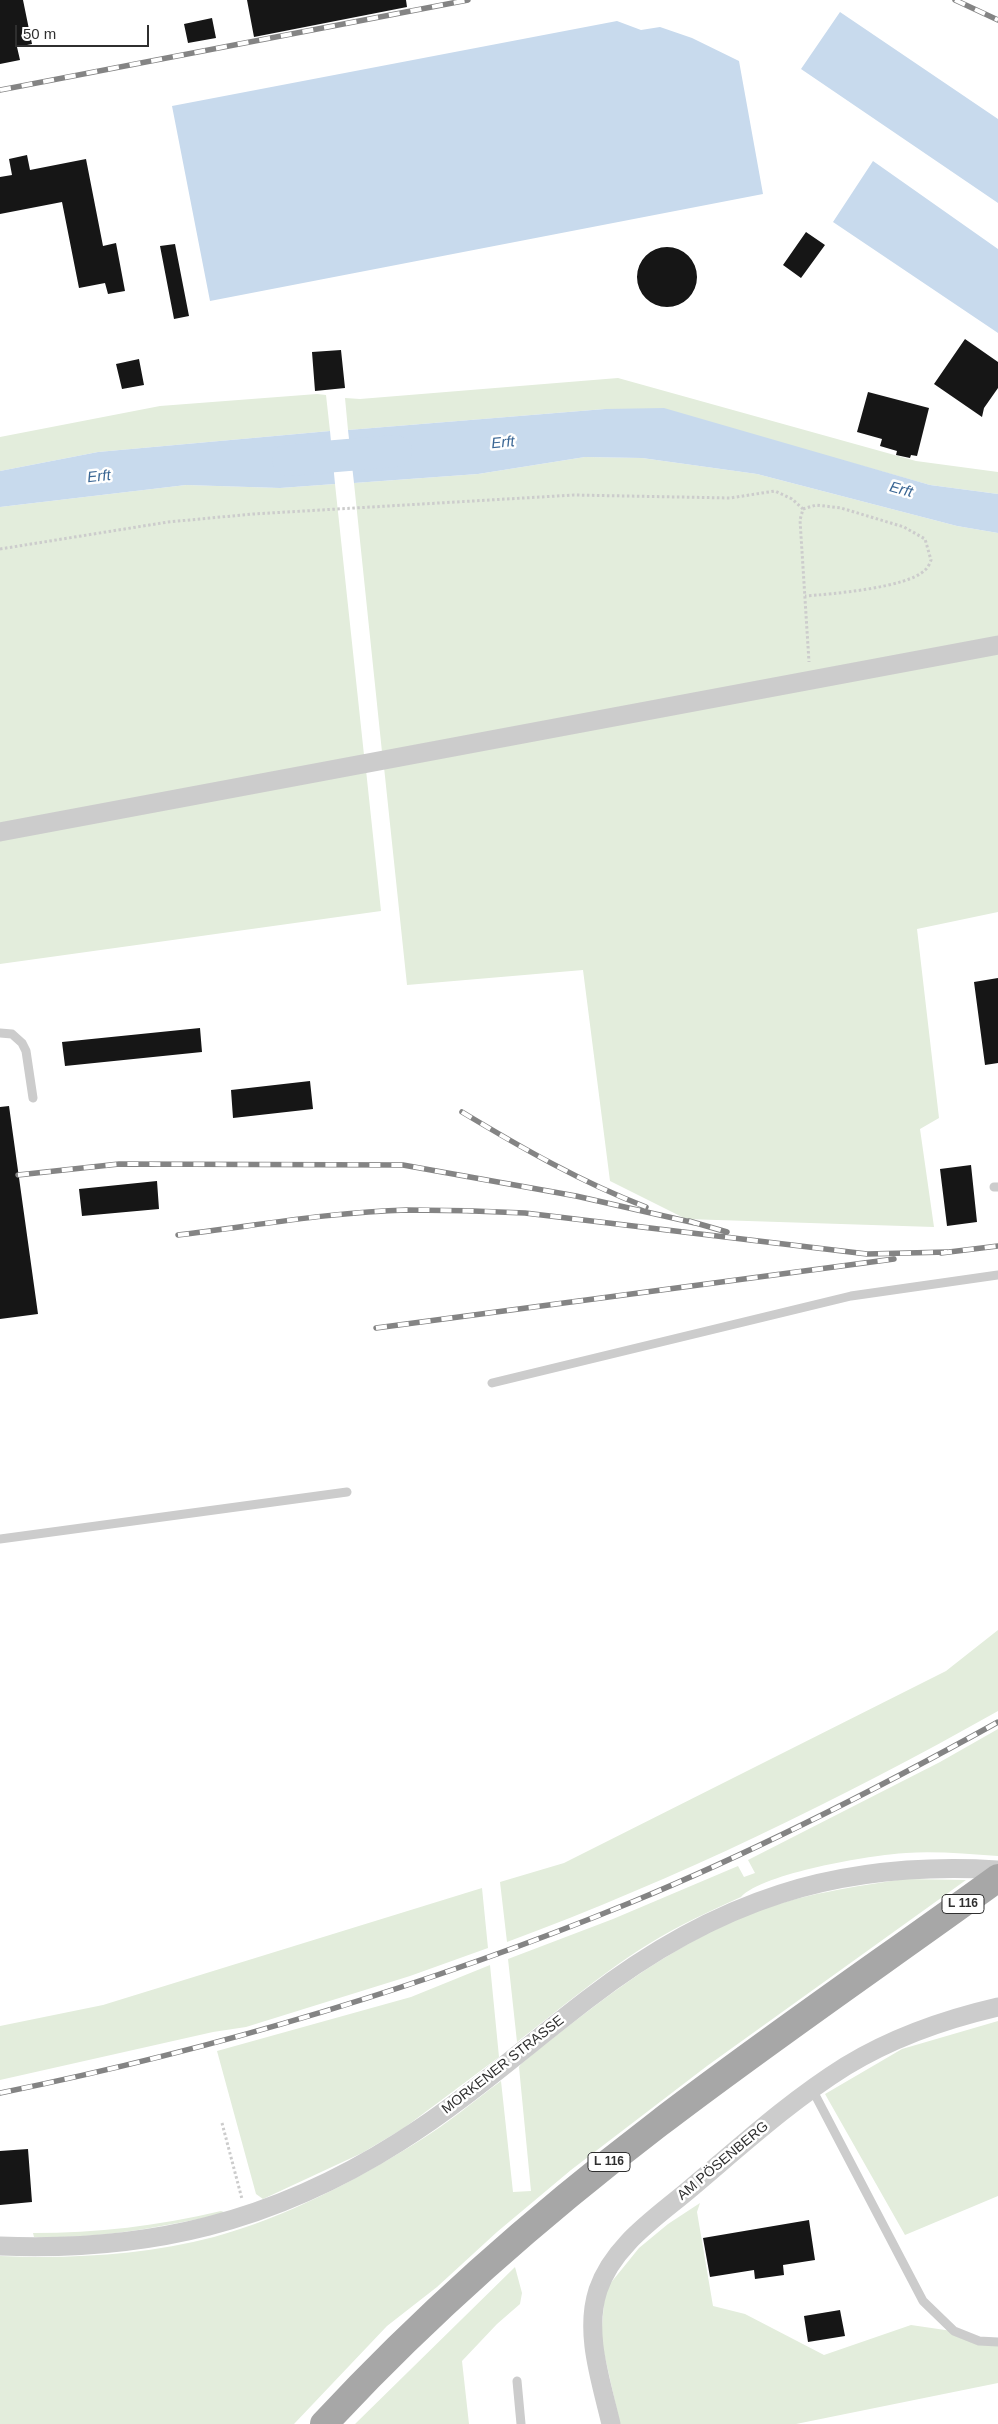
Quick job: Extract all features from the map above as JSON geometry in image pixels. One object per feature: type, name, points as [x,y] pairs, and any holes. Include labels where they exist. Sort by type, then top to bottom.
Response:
[{"type":"main road","name":"L 116","points":[[324,2424],[381,2364],[457,2290],[588,2179],[702,2091],[998,1878]]},
{"type":"street","points":[[0,832],[998,645]]},
{"type":"street","name":"MORKENER STRASSE","points":[[0,2246],[71,2247],[133,2242],[180,2234],[247,2216],[318,2186],[399,2142],[483,2082],[624,1972],[681,1937],[735,1910],[799,1887],[871,1872],[926,1868],[998,1870]]},
{"type":"street","name":"AM PÖSENBERG","points":[[611,2424],[592,2325],[599,2289],[612,2262],[624,2246],[772,2119],[848,2065],[914,2033],[998,2008]]},
{"type":"lane","points":[[0,1033],[12,1034],[24,1046],[33,1098]]},
{"type":"lane","points":[[492,1384],[851,1296],[998,1275]]},
{"type":"lane","points":[[0,1539],[347,1492]]},
{"type":"lane","points":[[812,2089],[923,2301],[954,2331],[978,2341],[998,2342]]},
{"type":"lane","points":[[517,2381],[521,2424]]},
{"type":"path","points":[[0,549],[159,524],[234,516],[574,495],[730,498],[774,491],[792,499],[803,509]]},
{"type":"path","points":[[803,509],[816,505],[841,508],[904,527],[925,539],[931,560],[925,571],[900,582],[847,593],[805,596]]},
{"type":"path","points":[[803,509],[800,520],[810,680]]},
{"type":"path","points":[[222,2122],[247,2216]]},
{"type":"green space","points":[[618,378],[916,461],[998,472],[998,494],[930,485],[820,454],[605,409],[348,430],[345,398],[360,399]]},
{"type":"green space","points":[[317,394],[326,395],[330,431],[98,452],[0,471],[0,437],[160,406]]},
{"type":"green space","points":[[585,457],[642,458],[757,474],[957,526],[998,533],[998,639],[382,752],[354,483],[478,474]]},
{"type":"green space","points":[[335,484],[364,755],[0,826],[0,507],[186,485],[280,488]]},
{"type":"green space","points":[[998,651],[998,912],[917,929],[939,1118],[920,1129],[934,1227],[686,1219],[610,1181],[583,970],[407,985],[384,767]]},
{"type":"green space","points":[[366,770],[381,911],[0,964],[0,837]]},
{"type":"green space","points":[[998,1630],[998,1711],[879,1776],[757,1836],[633,1892],[507,1942],[500,1882],[564,1863],[946,1671]]},
{"type":"green space","points":[[998,1729],[998,1856],[929,1852],[890,1854],[844,1861],[771,1880],[753,1888],[741,1897],[682,1925],[638,1951],[517,2042],[508,1959],[613,1919],[738,1866],[744,1877],[755,1873],[748,1860],[940,1762]]},
{"type":"green space","points":[[904,1879],[966,1880],[707,2066],[571,2170],[497,2232],[437,2287],[387,2326],[294,2424],[0,2424],[0,2256],[54,2257],[135,2252],[188,2243],[241,2229],[320,2196],[395,2156],[450,2120],[501,2081],[513,2192],[531,2191],[519,2067],[521,2064],[631,1979],[660,1960],[721,1927],[771,1906],[790,1901],[827,1892]]},
{"type":"green space","points":[[482,1888],[488,1948],[410,1976],[246,2027],[213,2032],[0,2080],[0,2026],[103,2005]]},
{"type":"green space","points":[[490,1965],[499,2057],[404,2128],[362,2153],[263,2199],[256,2194],[217,2051],[411,1997]]},
{"type":"green space","points":[[998,2021],[998,2196],[905,2235],[825,2094],[902,2049]]},
{"type":"green space","points":[[700,2203],[697,2212],[713,2306],[745,2314],[824,2355],[911,2325],[952,2331],[998,2342],[998,2383],[796,2424],[620,2424],[601,2339],[605,2290],[639,2248],[668,2224]]},
{"type":"green space","points":[[221,2211],[227,2213],[108,2234],[34,2237],[33,2233],[81,2232],[127,2228]]},
{"type":"green space","points":[[515,2267],[522,2293],[520,2304],[497,2324],[462,2361],[469,2424],[355,2424]]},
{"type":"water","points":[[840,12],[998,119],[998,203],[801,69]]},
{"type":"water","points":[[617,21],[641,30],[660,27],[692,38],[739,61],[763,194],[210,301],[172,106]]},
{"type":"water","points":[[873,161],[998,249],[998,333],[833,222]]},
{"type":"water","points":[[664,408],[930,485],[998,494],[998,533],[957,526],[757,474],[642,458],[585,457],[478,474],[354,483],[348,430],[605,409]]},
{"type":"water","points":[[330,431],[335,484],[280,488],[186,485],[0,507],[0,471],[98,452]]},
{"type":"building","points":[[0,0],[23,0],[32,44],[17,47],[20,60],[0,64]]},
{"type":"building","points":[[247,0],[406,0],[407,7],[254,37]]},
{"type":"building","points":[[212,18],[216,38],[188,43],[184,24]]},
{"type":"building","points":[[27,155],[30,170],[86,159],[103,246],[116,243],[125,291],[108,294],[105,283],[79,288],[62,202],[0,214],[0,177],[12,175],[9,159]]},
{"type":"building","points":[[806,232],[825,245],[801,278],[783,265]]},
{"type":"building","points":[[175,244],[189,316],[174,319],[160,246]]},
{"type":"building","points":[[661,247],[673,247],[684,252],[692,260],[697,271],[695,289],[684,302],[673,307],[661,307],[650,302],[642,294],[637,283],[637,271],[642,260],[650,252]]},
{"type":"building","points":[[965,339],[998,362],[998,388],[984,408],[982,417],[934,384]]},
{"type":"building","points":[[341,350],[345,388],[315,391],[312,352]]},
{"type":"building","points":[[139,359],[144,385],[122,389],[116,364]]},
{"type":"building","points":[[868,392],[929,408],[917,456],[911,455],[910,458],[896,455],[897,451],[880,446],[882,439],[857,432]]},
{"type":"building","points":[[998,978],[998,1063],[985,1065],[974,982]]},
{"type":"building","points":[[200,1028],[202,1052],[65,1066],[62,1042]]},
{"type":"building","points":[[310,1081],[313,1109],[233,1118],[231,1090]]},
{"type":"building","points":[[9,1106],[38,1314],[0,1319],[0,1107]]},
{"type":"building","points":[[971,1165],[977,1222],[947,1226],[940,1169]]},
{"type":"building","points":[[157,1181],[159,1209],[82,1216],[79,1189]]},
{"type":"building","points":[[28,2149],[32,2202],[0,2205],[0,2151]]},
{"type":"building","points":[[809,2220],[815,2260],[783,2265],[784,2275],[755,2279],[754,2270],[710,2277],[703,2238]]},
{"type":"building","points":[[840,2310],[845,2336],[808,2342],[804,2316]]},
{"type":"waterway","name":"Erft","points":[[288,460],[396,451]]},
{"type":"railway","points":[[0,90],[468,0]]},
{"type":"railway","points":[[955,0],[998,20]]},
{"type":"railway","points":[[462,1112],[552,1164],[598,1187],[646,1207]]},
{"type":"railway","points":[[18,1175],[119,1164],[403,1165],[576,1196],[695,1223]]},
{"type":"railway","points":[[178,1235],[349,1213],[451,1210],[525,1213],[867,1254],[947,1252]]},
{"type":"railway","points":[[689,1221],[727,1232]]},
{"type":"railway","points":[[941,1253],[998,1246]]},
{"type":"railway","points":[[376,1328],[894,1259]]},
{"type":"railway","points":[[0,2093],[81,2076],[161,2056],[321,2012],[399,1988],[555,1933],[679,1882],[772,1840],[908,1771],[998,1722]]}]
